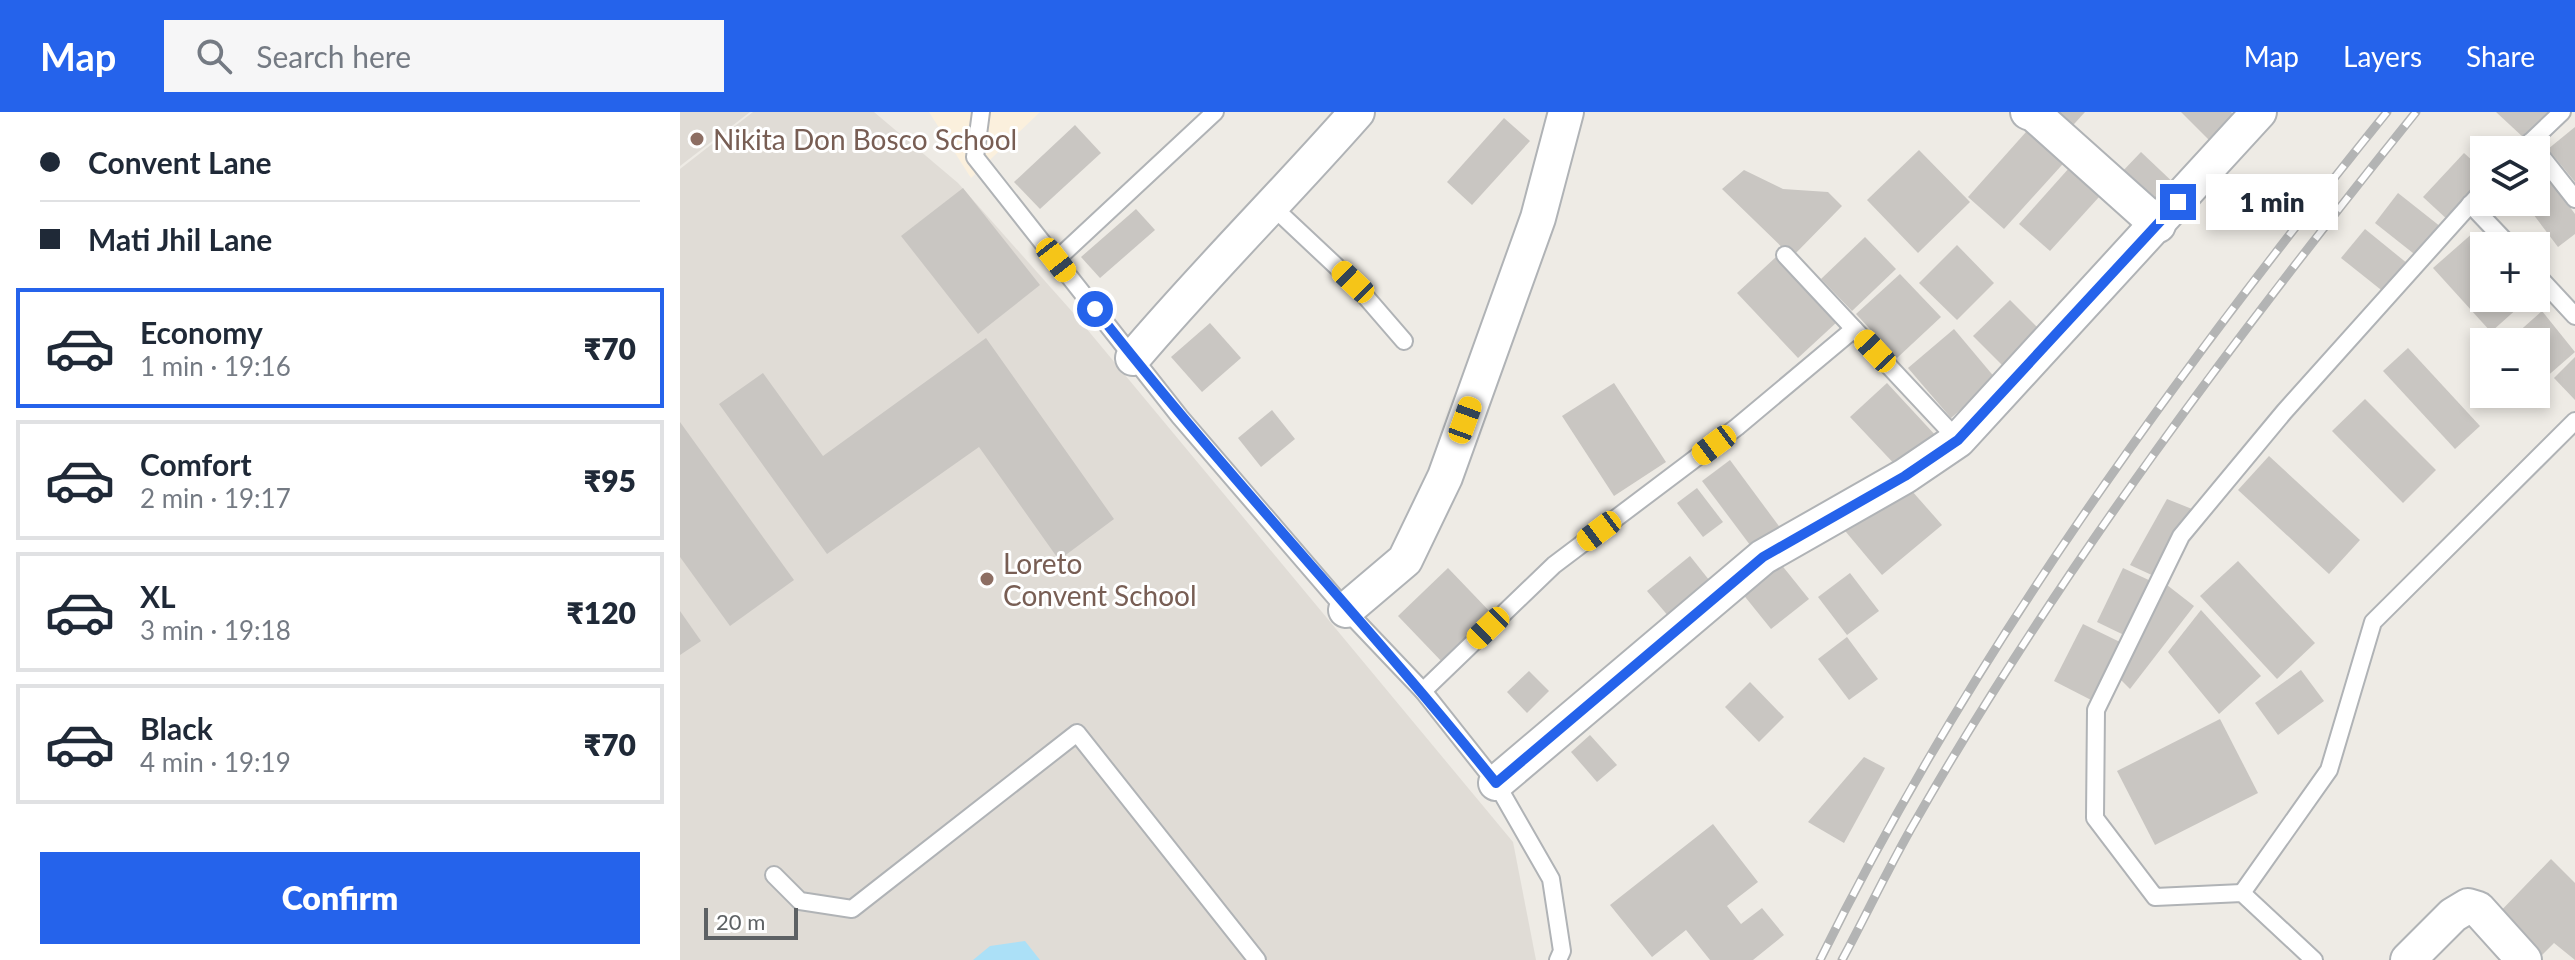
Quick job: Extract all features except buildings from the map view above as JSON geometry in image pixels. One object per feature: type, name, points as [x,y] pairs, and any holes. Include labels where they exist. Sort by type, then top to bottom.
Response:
[{"type":"street","points":[[1133,358],[1194,286],[1357,112]]},
{"type":"street","points":[[1346,610],[1405,560],[1445,477],[1538,218],[1566,112]]},
{"type":"street","points":[[1496,783],[1763,557],[1905,476],[1958,440],[2259,112]]},
{"type":"street","points":[[2033,113],[2158,225]]},
{"type":"street","points":[[2408,960],[2453,915],[2468,906],[2478,909],[2524,960]]},
{"type":"lane","points":[[981,112],[975,157],[1133,358],[1346,610],[1423,691],[1496,783],[1551,879],[1562,951],[1558,960]]},
{"type":"lane","points":[[1056,260],[1215,112]]},
{"type":"lane","points":[[2537,136],[2564,112],[2575,120]]},
{"type":"lane","points":[[2550,172],[2575,199]]},
{"type":"lane","points":[[2314,960],[2242,893],[2155,897],[2095,818],[2096,710],[2181,536],[2284,412],[2470,204]]},
{"type":"lane","points":[[1272,206],[1353,282],[1404,341]]},
{"type":"lane","points":[[2481,216],[2497,232]]},
{"type":"lane","points":[[1785,255],[1958,440]]},
{"type":"lane","points":[[2550,289],[2575,316]]},
{"type":"lane","points":[[1423,691],[1554,565],[1737,427],[1854,329]]},
{"type":"lane","points":[[2242,893],[2329,770],[2373,622],[2575,421]]},
{"type":"lane","points":[[774,875],[800,901],[852,909],[1077,733],[1257,960]]},
{"type":"shaded area","name":"Nikita Don Bosco School","points":[[680,112],[750,112],[680,166]]},
{"type":"shaded area","name":"Loreto Convent School","points":[[753,112],[874,112],[958,183],[1076,316],[1513,842],[1536,960],[680,960],[680,169]]},
{"type":"shaded area","points":[[929,112],[1040,112],[971,178]]},
{"type":"water","points":[[1025,941],[1040,960],[973,960],[990,946]]},
{"type":"railway","points":[[1820,960],[1879,846],[1942,735],[2080,520],[2229,313],[2387,112]]},
{"type":"railway","points":[[1842,960],[1906,837],[2029,635],[2216,369],[2416,112]]},
{"type":"place","name":"Nikita Don Bosco School","points":[[697,139]]},
{"type":"place","name":"Loreto Convent School","points":[[987,579]]},
{"type":"route","points":[[1095,309],[1180,417],[1346,610],[1423,691],[1496,783],[1763,557],[1905,476],[1958,440],[2178,202]]}]
